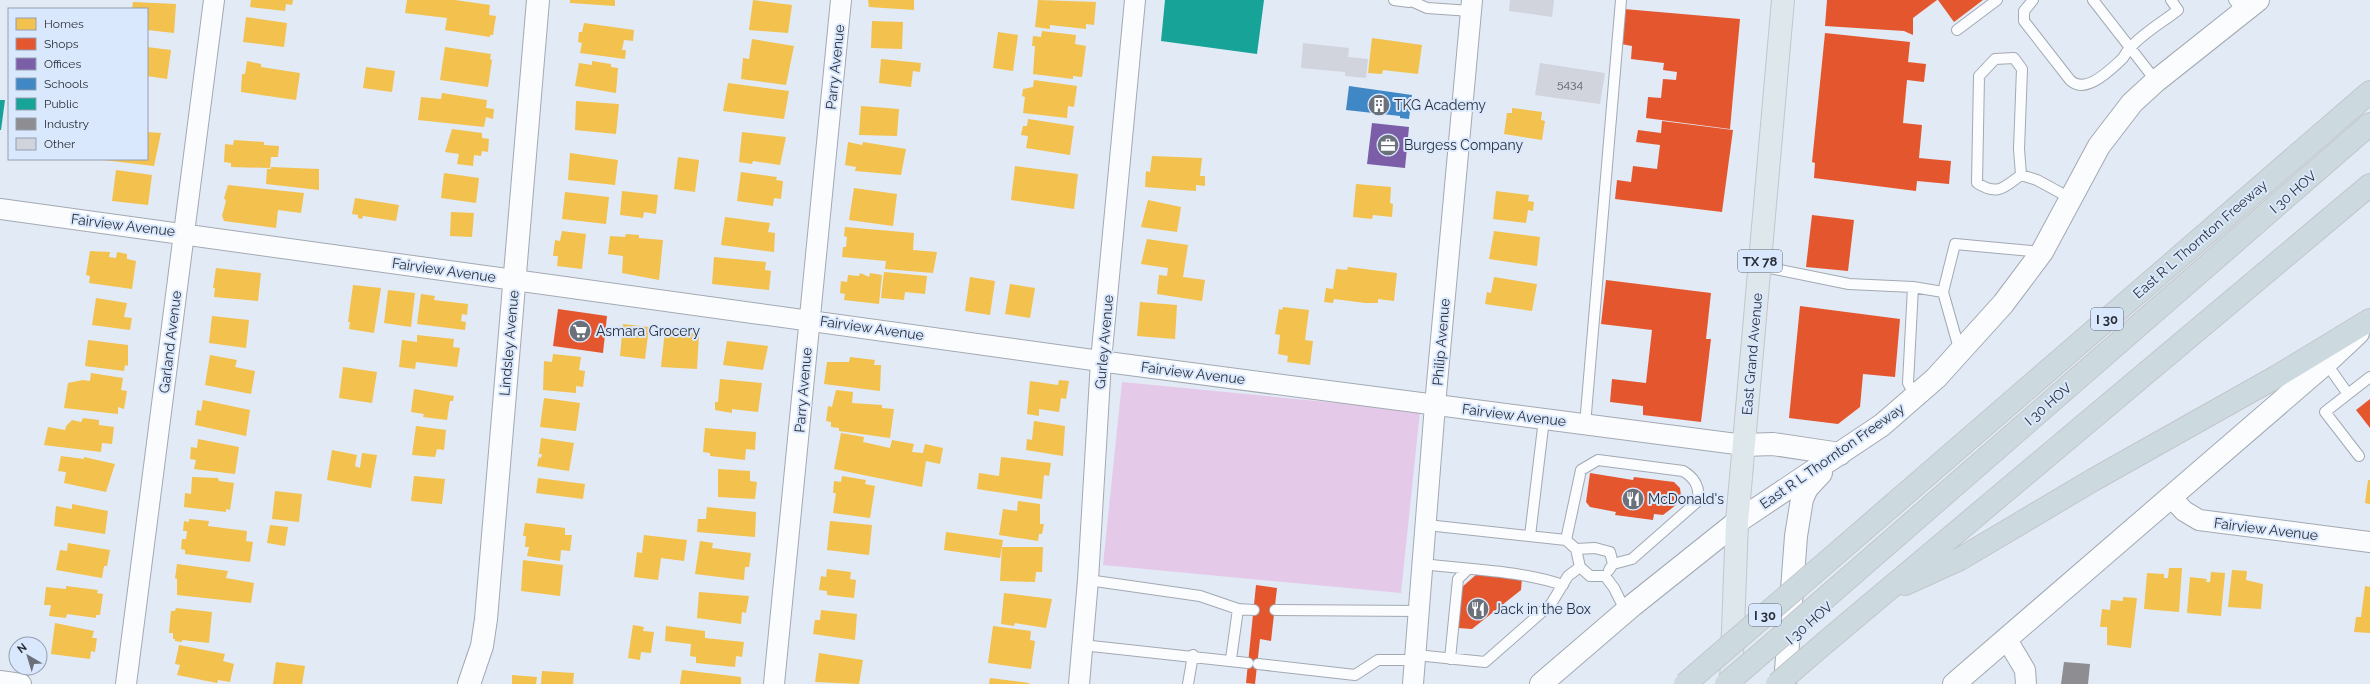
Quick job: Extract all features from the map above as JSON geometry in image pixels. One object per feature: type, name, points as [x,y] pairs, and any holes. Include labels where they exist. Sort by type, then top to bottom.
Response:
[{"type":"highway","name":"East R L Thornton Freeway","points":[[1685,684],[2370,92]]},
{"type":"highway","name":"I 30 HOV","points":[[1740,684],[1830,600],[2370,124]]},
{"type":"highway","name":"I 30 HOV","points":[[1726,684],[1830,600],[2189,293],[2370,141]]},
{"type":"highway","points":[[1777,684],[1880,595],[2370,185]]},
{"type":"highway","points":[[1880,595],[1960,558],[2093,480],[2276,377],[2370,321]]},
{"type":"main road","name":"Lindsley Avenue","points":[[469,684],[482,646],[486,619],[538,0]]},
{"type":"main road","name":"East Grand Avenue","points":[[1731,684],[1737,522],[1783,0]]},
{"type":"main road","name":"East R L Thornton Freeway","points":[[1541,684],[1626,612],[1737,522],[1840,454],[1916,397],[1960,354],[2003,304],[2042,252],[2099,146],[2132,103],[2245,4]]},
{"type":"main road","points":[[1954,684],[2326,363],[2370,321]]},
{"type":"main road","points":[[1744,445],[1773,444],[1840,454]]},
{"type":"main road","points":[[1785,684],[1796,536],[1802,499],[1807,488],[1840,454]]},
{"type":"street","name":"Garland Avenue","points":[[126,684],[214,0]]},
{"type":"street","name":"Parry Avenue","points":[[774,684],[841,0]]},
{"type":"street","name":"Gurley Avenue","points":[[1079,684],[1088,580],[1101,361],[1135,0]]},
{"type":"street","name":"Philip Avenue","points":[[1413,684],[1424,564],[1435,405],[1472,6]]},
{"type":"street","name":"Fairview Avenue","points":[[0,209],[184,233],[1101,361],[1744,445]]},
{"type":"street","name":"Fairview Avenue","points":[[2171,497],[2184,511],[2199,520],[2370,542]]},
{"type":"street","points":[[2006,638],[2025,670],[2026,684]]},
{"type":"street","points":[[0,681],[21,684]]},
{"type":"lane","points":[[1394,0],[1409,1],[1427,8],[1472,6]]},
{"type":"lane","points":[[1585,425],[1621,0]]},
{"type":"lane","points":[[1957,30],[1997,0]]},
{"type":"lane","points":[[2033,0],[2024,11],[2024,21],[2075,85],[2081,86],[2090,83],[2122,60],[2130,48],[2178,10],[2171,0]]},
{"type":"lane","points":[[2093,0],[2156,81]]},
{"type":"lane","points":[[2014,58],[2022,70],[2019,149],[2021,175],[2000,191],[1988,190],[1977,183],[1979,76],[1995,59],[2014,58]]},
{"type":"lane","points":[[2021,175],[2036,180],[2070,198]]},
{"type":"lane","points":[[1960,354],[1943,292],[1955,244],[2042,252]]},
{"type":"lane","points":[[1760,266],[1848,284],[1913,287],[1943,292]]},
{"type":"lane","points":[[1913,287],[1908,383],[1916,397]]},
{"type":"lane","points":[[2326,363],[2348,394]]},
{"type":"lane","points":[[2359,456],[2325,412],[2370,377]]},
{"type":"lane","points":[[1530,536],[1544,419]]},
{"type":"lane","points":[[1566,540],[1581,470],[1598,460],[1683,471],[1691,475],[1699,492],[1698,501],[1632,559],[1613,564],[1604,576]]},
{"type":"lane","points":[[1427,525],[1566,540],[1576,549],[1580,567],[1590,576],[1604,576]]},
{"type":"lane","points":[[1576,549],[1595,548],[1610,552],[1613,564]]},
{"type":"lane","points":[[1424,564],[1533,577],[1562,585]]},
{"type":"lane","points":[[1082,645],[1193,655],[1354,679],[1378,660],[1416,658],[1485,662],[1551,604],[1568,576],[1580,567]]},
{"type":"lane","points":[[1450,659],[1458,579],[1468,569]]},
{"type":"lane","points":[[1604,576],[1614,588],[1626,612]]},
{"type":"lane","points":[[1088,580],[1200,596],[1238,609],[1254,610]]},
{"type":"lane","points":[[1231,660],[1238,609]]},
{"type":"lane","points":[[1274,610],[1420,611]]},
{"type":"lane","points":[[1188,684],[1193,655]]},
{"type":"shaded area","points":[[1122,382],[1420,411],[1401,593],[1103,565]]},
{"type":"building: Homes","points":[[251,0],[293,0],[292,5],[286,4],[285,11],[250,7]]},
{"type":"building: Homes","points":[[407,0],[455,0],[490,5],[489,15],[496,16],[493,35],[490,35],[490,37],[445,30],[447,18],[405,13]]},
{"type":"building: Homes","points":[[570,0],[615,0],[615,6],[570,3]]},
{"type":"building: Homes","points":[[753,0],[792,5],[788,33],[749,30]]},
{"type":"building: Homes","points":[[868,0],[914,0],[914,10],[869,7]]},
{"type":"building: Homes","points":[[1038,0],[1096,2],[1094,25],[1086,24],[1086,29],[1050,25],[1050,29],[1035,27]]},
{"type":"building: Homes","points":[[133,2],[176,4],[174,33],[148,30],[148,8],[132,8]]},
{"type":"building: Homes","points":[[246,17],[287,23],[284,47],[243,42]]},
{"type":"building: Homes","points":[[872,21],[903,22],[902,49],[871,48]]},
{"type":"building: Homes","points":[[584,23],[634,30],[633,41],[624,40],[622,50],[626,50],[625,59],[580,53],[582,43],[578,42],[579,32],[582,32]]},
{"type":"building: Homes","points":[[1042,31],[1076,35],[1075,44],[1086,46],[1082,77],[1073,76],[1073,79],[1033,74],[1035,46],[1032,46],[1033,36],[1041,37]]},
{"type":"building: Homes","points":[[998,32],[1018,35],[1013,71],[993,68]]},
{"type":"building: Homes","points":[[1372,38],[1422,45],[1418,74],[1383,70],[1382,74],[1368,73]]},
{"type":"building: Homes","points":[[752,39],[794,46],[786,85],[741,79],[743,58],[749,59]]},
{"type":"building: Homes","points":[[148,47],[171,50],[167,79],[148,76]]},
{"type":"building: Homes","points":[[445,47],[491,54],[490,59],[492,60],[488,87],[440,80]]},
{"type":"building: Homes","points":[[881,59],[921,63],[920,72],[913,71],[911,87],[879,83]]},
{"type":"building: Homes","points":[[247,61],[261,64],[261,67],[300,73],[296,100],[241,92],[242,74],[245,74]]},
{"type":"building: Homes","points":[[592,61],[611,64],[611,67],[618,68],[616,93],[575,86],[579,63],[592,65]]},
{"type":"building: Homes","points":[[366,67],[395,71],[392,92],[363,88]]},
{"type":"building: Homes","points":[[1034,80],[1077,86],[1074,107],[1068,106],[1067,118],[1023,113],[1025,97],[1022,96],[1023,89],[1033,87]]},
{"type":"building: Homes","points":[[728,83],[789,91],[784,119],[723,111]]},
{"type":"building: Homes","points":[[442,93],[487,100],[486,108],[494,109],[493,119],[486,117],[484,127],[418,120],[421,97],[441,99]]},
{"type":"building: Homes","points":[[576,101],[619,104],[616,134],[575,130]]},
{"type":"building: Homes","points":[[861,106],[899,109],[897,136],[859,135]]},
{"type":"building: Homes","points":[[1512,108],[1542,112],[1541,120],[1545,121],[1542,140],[1504,134],[1507,113],[1512,113]]},
{"type":"building: Homes","points":[[1028,119],[1074,126],[1070,155],[1026,148],[1028,136],[1021,135],[1023,126],[1027,126]]},
{"type":"building: Homes","points":[[452,129],[482,133],[482,138],[489,139],[488,152],[482,151],[481,156],[474,155],[473,166],[457,164],[459,154],[445,152]]},
{"type":"building: Homes","points":[[148,132],[161,133],[154,166],[103,160],[148,160]]},
{"type":"building: Homes","points":[[742,132],[786,137],[780,165],[753,161],[752,164],[739,162]]},
{"type":"building: Homes","points":[[234,140],[264,142],[264,145],[279,146],[278,157],[271,157],[270,168],[231,167],[231,163],[224,162],[225,144],[233,145]]},
{"type":"building: Homes","points":[[848,142],[862,145],[863,142],[906,149],[901,175],[855,171],[856,167],[845,165]]},
{"type":"building: Homes","points":[[570,153],[618,160],[615,185],[568,180]]},
{"type":"building: Homes","points":[[1152,156],[1202,158],[1200,176],[1205,176],[1205,186],[1196,185],[1196,191],[1145,187],[1146,171],[1150,172]]},
{"type":"building: Homes","points":[[678,157],[699,160],[695,192],[674,189]]},
{"type":"building: Homes","points":[[1015,166],[1078,174],[1074,209],[1011,200]]},
{"type":"building: Homes","points":[[271,167],[319,169],[319,190],[266,184],[267,169],[271,169]]},
{"type":"building: Homes","points":[[116,170],[152,175],[148,205],[112,201]]},
{"type":"building: Homes","points":[[741,172],[777,177],[776,180],[783,181],[781,199],[774,198],[773,206],[737,201]]},
{"type":"building: Homes","points":[[444,173],[479,178],[476,203],[441,198]]},
{"type":"building: Homes","points":[[1356,184],[1391,187],[1390,203],[1393,204],[1392,217],[1373,215],[1372,219],[1353,217]]},
{"type":"building: Homes","points":[[228,185],[304,193],[301,213],[278,210],[276,228],[224,221],[222,216],[226,201],[224,198]]},
{"type":"building: Homes","points":[[854,188],[897,194],[893,226],[849,220]]},
{"type":"building: Homes","points":[[622,191],[658,195],[656,214],[644,212],[643,218],[620,215]]},
{"type":"building: Homes","points":[[1496,191],[1529,195],[1528,201],[1534,202],[1533,211],[1528,210],[1526,223],[1493,219]]},
{"type":"building: Homes","points":[[565,192],[609,197],[606,224],[562,219]]},
{"type":"building: Homes","points":[[355,198],[399,205],[396,221],[363,216],[362,219],[358,218],[358,215],[352,214]]},
{"type":"building: Homes","points":[[1148,200],[1181,207],[1177,232],[1141,227]]},
{"type":"building: Homes","points":[[451,212],[474,213],[472,237],[450,236]]},
{"type":"building: Homes","points":[[725,217],[770,223],[768,232],[775,233],[774,252],[721,245]]},
{"type":"building: Homes","points":[[845,227],[914,233],[913,250],[937,252],[933,273],[885,269],[886,261],[842,257],[843,247],[846,247],[847,237],[844,236]]},
{"type":"building: Homes","points":[[562,231],[586,234],[582,269],[557,266],[558,256],[553,256],[555,240],[560,241]]},
{"type":"building: Homes","points":[[1494,231],[1540,237],[1537,266],[1489,259]]},
{"type":"building: Homes","points":[[626,234],[639,235],[639,238],[663,240],[659,280],[622,273],[623,256],[608,254],[610,236],[625,237]]},
{"type":"building: Homes","points":[[1147,239],[1188,245],[1183,277],[1205,280],[1202,301],[1157,294],[1159,275],[1167,276],[1168,268],[1141,264]]},
{"type":"building: Homes","points":[[90,251],[110,252],[109,257],[116,258],[117,252],[127,254],[127,259],[136,261],[132,289],[89,283],[90,276],[86,275]]},
{"type":"building: Homes","points":[[714,257],[766,262],[765,270],[771,271],[769,290],[712,284]]},
{"type":"building: Homes","points":[[1348,267],[1397,273],[1394,301],[1378,299],[1378,303],[1365,303],[1334,299],[1333,303],[1324,302],[1326,288],[1333,289],[1336,269],[1347,270]]},
{"type":"building: Homes","points":[[216,268],[261,273],[258,301],[214,297],[215,288],[213,288]]},
{"type":"building: Homes","points":[[884,272],[927,276],[925,294],[905,292],[904,300],[881,298]]},
{"type":"building: Homes","points":[[860,273],[869,277],[870,273],[882,275],[879,304],[844,300],[845,294],[840,293],[841,281],[847,282],[848,275],[859,276]]},
{"type":"building: Homes","points":[[970,277],[995,281],[990,315],[965,311]]},
{"type":"building: Homes","points":[[1494,277],[1537,284],[1532,311],[1485,304],[1487,292],[1491,293]]},
{"type":"building: Homes","points":[[1010,284],[1035,288],[1030,318],[1005,314]]},
{"type":"building: Homes","points":[[353,285],[381,288],[374,333],[349,329],[350,322],[348,322]]},
{"type":"building: Homes","points":[[388,290],[415,293],[411,327],[384,323]]},
{"type":"building: Homes","points":[[421,294],[435,296],[434,300],[468,304],[467,315],[462,314],[461,321],[466,322],[465,330],[417,324]]},
{"type":"building: Homes","points":[[96,298],[127,303],[124,317],[132,318],[130,330],[92,325]]},
{"type":"building: Homes","points":[[1140,302],[1177,305],[1175,339],[1137,336]]},
{"type":"building: Homes","points":[[1283,307],[1309,310],[1305,340],[1313,341],[1310,365],[1287,362],[1288,356],[1278,354],[1280,335],[1275,334],[1279,309],[1282,310]]},
{"type":"building: Homes","points":[[212,316],[249,320],[246,348],[209,343]]},
{"type":"building: Homes","points":[[623,324],[649,327],[645,359],[620,356]]},
{"type":"building: Homes","points":[[665,330],[699,334],[697,369],[661,367]]},
{"type":"building: Homes","points":[[417,335],[454,339],[453,347],[460,348],[457,367],[416,362],[415,369],[399,367],[402,340],[417,342]]},
{"type":"building: Homes","points":[[88,340],[128,345],[128,366],[125,365],[124,371],[85,366]]},
{"type":"building: Homes","points":[[727,341],[768,346],[763,370],[723,365]]},
{"type":"building: Homes","points":[[553,354],[581,357],[579,370],[585,371],[583,387],[576,386],[576,393],[543,390],[544,361],[552,362]]},
{"type":"building: Homes","points":[[210,355],[237,360],[235,367],[255,371],[251,394],[205,385]]},
{"type":"building: Homes","points":[[850,357],[875,360],[874,365],[881,365],[880,391],[824,384],[827,362],[849,362]]},
{"type":"building: Homes","points":[[343,367],[377,372],[372,403],[339,398]]},
{"type":"building: Homes","points":[[91,373],[123,378],[121,390],[127,391],[124,409],[118,407],[118,414],[64,408],[68,383],[83,380],[90,381]]},
{"type":"building: Homes","points":[[720,379],[762,383],[758,412],[732,409],[732,413],[715,410],[715,402],[718,402]]},
{"type":"building: Homes","points":[[1059,380],[1069,381],[1066,399],[1061,398],[1059,412],[1039,409],[1039,416],[1027,414],[1030,381],[1058,385]]},
{"type":"building: Homes","points":[[414,389],[454,396],[453,401],[450,401],[447,420],[423,417],[424,414],[411,412]]},
{"type":"building: Homes","points":[[836,390],[853,392],[852,403],[882,405],[882,408],[894,409],[890,438],[839,431],[839,428],[831,427],[831,422],[826,421],[828,406],[832,407]]},
{"type":"building: Homes","points":[[544,398],[580,403],[576,431],[540,427]]},
{"type":"building: Homes","points":[[203,400],[250,410],[246,436],[195,425],[197,410],[201,411]]},
{"type":"building: Homes","points":[[83,418],[99,420],[99,425],[114,427],[112,444],[102,443],[101,452],[44,445],[48,427],[65,430],[66,426],[72,420],[81,422]]},
{"type":"building: Homes","points":[[1034,421],[1065,426],[1063,456],[1026,450],[1027,439],[1032,440]]},
{"type":"building: Homes","points":[[416,426],[446,430],[444,450],[437,449],[435,457],[412,455]]},
{"type":"building: Homes","points":[[705,428],[756,432],[755,450],[746,449],[745,460],[710,456],[710,453],[703,452]]},
{"type":"building: Homes","points":[[841,433],[864,437],[863,442],[890,448],[892,440],[914,444],[912,452],[923,453],[925,444],[943,448],[940,464],[926,461],[922,487],[834,469]]},
{"type":"building: Homes","points":[[541,438],[574,443],[569,471],[537,466],[539,457],[541,458],[542,454],[539,454]]},
{"type":"building: Homes","points":[[198,439],[239,447],[235,474],[194,469],[196,460],[190,459],[191,447],[197,448]]},
{"type":"building: Homes","points":[[332,450],[357,455],[355,466],[360,468],[362,453],[377,455],[371,488],[327,480]]},
{"type":"building: Homes","points":[[61,456],[84,459],[84,457],[115,464],[106,492],[64,483],[66,472],[58,471]]},
{"type":"building: Homes","points":[[1001,457],[1051,463],[1049,476],[1044,475],[1042,499],[977,489],[979,473],[999,476]]},
{"type":"building: Homes","points":[[718,469],[750,471],[750,481],[757,482],[755,499],[718,497]]},
{"type":"building: Homes","points":[[414,476],[445,479],[442,504],[411,501]]},
{"type":"building: Homes","points":[[842,476],[866,480],[865,484],[875,486],[870,518],[833,513],[836,493],[833,493],[834,481],[841,482]]},
{"type":"building: Homes","points":[[192,477],[218,478],[219,481],[234,483],[230,510],[226,509],[226,512],[184,507],[185,493],[191,494]]},
{"type":"building: Homes","points":[[538,478],[585,484],[583,499],[536,493]]},
{"type":"building: Homes","points":[[2368,480],[2370,480],[2370,504],[2365,503]]},
{"type":"building: Homes","points":[[275,491],[302,494],[299,522],[272,519]]},
{"type":"building: Homes","points":[[1018,501],[1040,504],[1040,524],[1044,524],[1042,534],[1039,534],[1038,541],[999,535],[1003,509],[1017,511]]},
{"type":"building: Homes","points":[[72,504],[108,511],[105,534],[54,526],[56,506],[72,509]]},
{"type":"building: Homes","points":[[707,507],[756,512],[755,537],[697,532],[698,519],[706,519]]},
{"type":"building: Homes","points":[[189,519],[209,521],[208,526],[247,531],[246,541],[253,542],[250,562],[185,554],[185,550],[181,549],[182,539],[186,539],[187,531],[183,531],[184,521],[189,522]]},
{"type":"building: Homes","points":[[830,521],[872,525],[869,555],[827,550]]},
{"type":"building: Homes","points":[[525,523],[565,528],[565,535],[572,535],[570,551],[561,550],[560,561],[527,556],[529,547],[525,547],[526,536],[523,536]]},
{"type":"building: Homes","points":[[270,525],[288,527],[285,546],[267,543]]},
{"type":"building: Homes","points":[[946,532],[1003,540],[1000,558],[944,550]]},
{"type":"building: Homes","points":[[644,535],[687,540],[684,561],[661,558],[658,580],[634,577],[637,552],[642,553]]},
{"type":"building: Homes","points":[[700,541],[713,543],[712,548],[751,553],[749,567],[745,567],[744,580],[695,574]]},
{"type":"building: Homes","points":[[68,543],[110,550],[107,566],[104,566],[102,578],[56,570],[60,550],[67,551]]},
{"type":"building: Homes","points":[[1002,547],[1043,547],[1042,572],[1036,572],[1035,582],[1000,581]]},
{"type":"building: Homes","points":[[523,560],[563,565],[560,596],[521,591]]},
{"type":"building: Homes","points":[[177,564],[228,571],[226,578],[254,583],[251,603],[177,595],[177,579],[175,578]]},
{"type":"building: Homes","points":[[2169,568],[2182,568],[2179,612],[2144,609],[2147,573],[2164,574],[2164,578],[2168,578]]},
{"type":"building: Homes","points":[[827,569],[851,572],[850,579],[856,580],[854,598],[827,595],[827,591],[819,590],[821,576],[826,577]]},
{"type":"building: Homes","points":[[2232,570],[2247,571],[2246,580],[2263,584],[2261,609],[2228,607]]},
{"type":"building: Homes","points":[[2211,572],[2225,573],[2221,616],[2187,613],[2190,577],[2207,579],[2206,582],[2210,582]]},
{"type":"building: Homes","points":[[66,586],[98,590],[97,593],[103,594],[100,615],[96,615],[96,618],[67,614],[66,618],[49,616],[51,605],[44,605],[46,587],[66,589]]},
{"type":"building: Homes","points":[[2365,586],[2370,587],[2370,633],[2354,632],[2356,617],[2361,617]]},
{"type":"building: Homes","points":[[699,592],[749,596],[746,613],[742,612],[741,624],[697,618]]},
{"type":"building: Homes","points":[[1004,593],[1052,599],[1046,628],[1015,623],[1014,626],[1001,624]]},
{"type":"building: Homes","points":[[2123,597],[2137,598],[2131,648],[2107,645],[2107,627],[2100,627],[2102,609],[2110,610],[2111,600],[2123,601]]},
{"type":"building: Homes","points":[[176,608],[212,612],[209,643],[182,640],[182,642],[175,641],[175,639],[173,639],[173,633],[169,633],[171,611],[175,611]]},
{"type":"building: Homes","points":[[821,610],[857,614],[855,640],[813,634],[815,620],[820,620]]},
{"type":"building: Homes","points":[[55,623],[94,631],[92,638],[97,638],[95,652],[91,651],[90,659],[51,654]]},
{"type":"building: Homes","points":[[633,625],[644,627],[643,631],[654,632],[651,653],[641,652],[640,660],[628,658]]},
{"type":"building: Homes","points":[[666,626],[705,631],[705,638],[744,642],[742,657],[736,656],[735,667],[696,663],[696,657],[690,656],[691,644],[665,641]]},
{"type":"building: Homes","points":[[993,626],[1031,631],[1030,640],[1035,641],[1031,669],[988,663]]},
{"type":"building: Homes","points":[[179,645],[225,654],[223,661],[234,664],[230,682],[218,680],[217,683],[177,675],[180,665],[175,664]]},
{"type":"building: Homes","points":[[819,653],[863,660],[859,684],[815,682]]},
{"type":"building: Homes","points":[[276,662],[305,666],[302,684],[273,684]]},
{"type":"building: Homes","points":[[682,670],[741,677],[741,684],[680,684]]},
{"type":"building: Homes","points":[[542,671],[574,673],[573,684],[541,684]]},
{"type":"building: Homes","points":[[512,675],[537,677],[536,684],[512,684]]},
{"type":"building: Homes","points":[[990,678],[1029,683],[1029,684],[989,684]]},
{"type":"building: Shops","points":[[1827,0],[1937,0],[1913,18],[1913,35],[1904,31],[1825,26]]},
{"type":"building: Shops","points":[[1938,0],[1983,0],[1954,22]]},
{"type":"building: Shops","points":[[1624,9],[1740,19],[1730,129],[1646,118],[1648,97],[1661,98],[1663,79],[1676,80],[1677,72],[1663,70],[1664,63],[1631,59],[1632,46],[1621,44]]},
{"type":"building: Shops","points":[[1825,33],[1910,42],[1908,62],[1926,64],[1924,82],[1907,80],[1903,123],[1922,125],[1919,158],[1951,161],[1949,184],[1917,181],[1916,191],[1814,178],[1815,163],[1812,162]]},
{"type":"building: Shops","points":[[1662,121],[1733,130],[1722,212],[1615,199],[1617,180],[1631,182],[1633,166],[1657,169],[1660,145],[1636,142],[1638,130],[1661,133]]},
{"type":"building: Shops","points":[[1812,215],[1854,220],[1848,271],[1806,267]]},
{"type":"building: Shops","points":[[1606,280],[1711,293],[1706,339],[1711,339],[1701,422],[1643,415],[1643,406],[1610,402],[1612,379],[1646,383],[1652,330],[1601,324]]},
{"type":"building: Shops","points":[[1800,306],[1900,319],[1895,377],[1863,374],[1860,407],[1838,424],[1789,418]]},
{"type":"building: Shops","name":"Asmara Grocery","points":[[558,309],[607,316],[603,353],[553,346]]},
{"type":"building: Shops","points":[[2370,399],[2370,428],[2356,410]]},
{"type":"building: Shops","name":"McDonald's","points":[[1590,473],[1633,480],[1634,477],[1674,482],[1680,488],[1681,496],[1676,505],[1663,515],[1654,514],[1653,520],[1615,515],[1616,512],[1590,507],[1586,502]]},
{"type":"building: Shops","name":"Jack in the Box","points":[[1478,573],[1522,578],[1521,590],[1472,629],[1458,628],[1461,588]]},
{"type":"building: Shops","points":[[1256,585],[1277,588],[1271,641],[1260,639],[1255,684],[1246,683]]},
{"type":"building: Offices","name":"Burgess Company","points":[[1372,123],[1409,127],[1405,168],[1367,164]]},
{"type":"building: Schools","name":"TKG Academy","points":[[1349,86],[1412,95],[1409,119],[1400,118],[1400,116],[1346,110]]},
{"type":"building: Public","points":[[1165,0],[1264,0],[1257,54],[1161,41]]},
{"type":"building: Public","points":[[0,100],[5,100],[1,130],[0,130]]},
{"type":"building: Industry","points":[[2064,662],[2090,664],[2088,684],[2061,684]]},
{"type":"building: Other","points":[[1510,0],[1554,0],[1552,17],[1509,11]]},
{"type":"building: Other","points":[[1303,43],[1349,48],[1348,57],[1368,59],[1366,78],[1345,76],[1345,72],[1301,68]]},
{"type":"building: Other","points":[[1540,63],[1605,73],[1600,104],[1535,95]]},
{"type":"place","name":"TKG Academy","points":[[1379,105]]},
{"type":"place","name":"Burgess Company","points":[[1388,145]]},
{"type":"place","name":"Asmara Grocery","points":[[580,331]]},
{"type":"place","name":"McDonald's","points":[[1633,499]]},
{"type":"place","name":"Jack in the Box","points":[[1478,609]]}]
